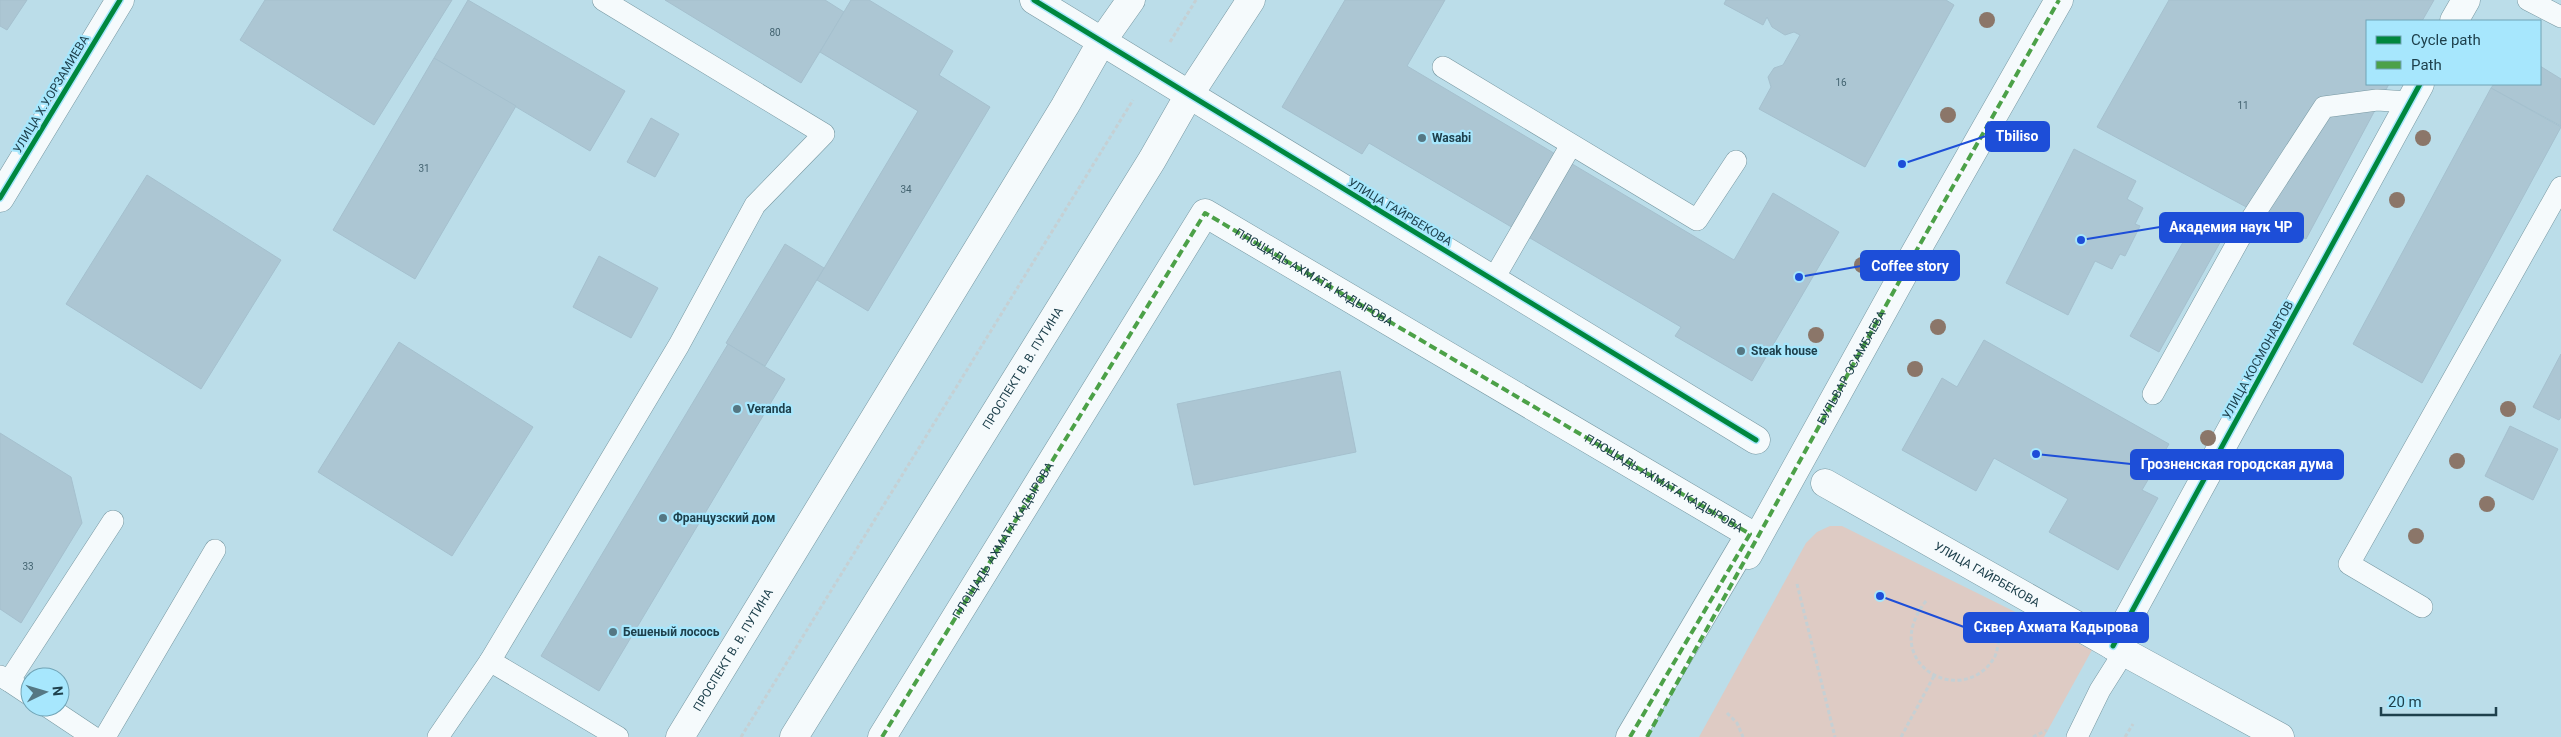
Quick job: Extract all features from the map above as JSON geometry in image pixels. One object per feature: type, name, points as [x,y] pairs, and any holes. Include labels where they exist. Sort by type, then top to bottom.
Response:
[{"type":"street","name":"УЛИЦА Х.У.ОРЗАМИЕВА","points":[[0,198],[120,0]]},
{"type":"street","name":"УЛИЦА ГАЙРБЕКОВА","points":[[1034,0],[1756,440]]},
{"type":"street","name":"ПРОСПЕКТ В. В. ПУТИНА","points":[[680,737],[1065,106],[1102,41],[1131,0]]},
{"type":"street","name":"ПРОСПЕКТ В. В. ПУТИНА","points":[[794,737],[1152,160],[1189,95],[1251,0]]},
{"type":"street","name":"БУЛЬВАР ЭСАМБАЕВА","points":[[1647,737],[1905,270],[2059,0]]},
{"type":"street","points":[[2455,20],[2466,0]]},
{"type":"street","name":"УЛИЦА КОСМОНАВТОВ","points":[[2119,649],[2414,93]]},
{"type":"street","name":"ПЛОЩАДЬ АХМАТА КАДЫРОВА","points":[[882,737],[1205,213],[1750,534],[1630,737]]},
{"type":"street","name":"УЛИЦА ГАЙРБЕКОВА","points":[[1825,483],[2119,649],[2280,737]]},
{"type":"lane","points":[[438,737],[490,661],[679,345],[755,204],[824,134],[603,0]]},
{"type":"lane","points":[[2528,0],[2561,17]]},
{"type":"lane","points":[[1443,67],[1697,220],[1736,161]]},
{"type":"lane","points":[[2153,394],[2246,227],[2324,107],[2414,93]]},
{"type":"lane","points":[[1493,280],[1571,144]]},
{"type":"lane","points":[[2422,606],[2349,564],[2561,187]]},
{"type":"lane","points":[[20,688],[4,678],[113,520]]},
{"type":"lane","points":[[105,737],[215,550]]},
{"type":"lane","points":[[2077,737],[2119,649]]},
{"type":"lane","points":[[490,661],[618,737]]},
{"type":"lane","points":[[63,717],[93,737]]},
{"type":"path","points":[[741,737],[1097,160],[1150,70],[1196,0]]},
{"type":"path","points":[[1797,584],[1835,737]]},
{"type":"path","points":[[1926,600],[1915,615],[1910,632],[1911,649],[1920,664],[1934,676],[1951,681],[1968,679],[1984,670],[1995,657],[1999,639]]},
{"type":"path","points":[[1901,737],[1934,676]]},
{"type":"path","points":[[1727,713],[1737,723],[1743,737]]},
{"type":"path","points":[[2126,737],[2133,724]]},
{"type":"shaded area","points":[[1830,526],[1842,526],[2092,650],[2044,737],[1699,737],[1806,543],[1817,532]]},
{"type":"building","points":[[0,0],[27,0],[7,30],[0,26]]},
{"type":"building","points":[[265,0],[452,0],[374,125],[240,40]]},
{"type":"building","points":[[468,0],[625,91],[590,151],[434,58]]},
{"type":"building","points":[[665,0],[825,0],[844,12],[801,83]]},
{"type":"building","points":[[851,0],[869,0],[953,51],[939,75],[990,107],[868,311],[817,280],[918,111],[820,52]]},
{"type":"building","points":[[1345,0],[1445,0],[1407,66],[1734,260],[1773,193],[1839,232],[1752,381],[1675,336],[1681,327],[1369,143],[1362,154],[1282,107]]},
{"type":"building","points":[[1726,0],[1946,0],[1954,5],[1865,167],[1759,109],[1771,87],[1768,77],[1774,68],[1783,65],[1800,35],[1794,32],[1785,35],[1772,27],[1767,17],[1763,25],[1724,4]]},
{"type":"building","points":[[2169,0],[2434,0],[2423,20],[2366,20],[2366,85],[2388,85],[2306,239],[2097,127]]},
{"type":"building","points":[[434,58],[516,106],[415,279],[333,230]]},
{"type":"building","points":[[2541,67],[2561,79],[2561,126],[2491,88],[2493,85],[2541,85]]},
{"type":"building","points":[[2491,88],[2561,127],[2422,383],[2353,344]]},
{"type":"building","points":[[651,118],[679,134],[655,177],[627,162]]},
{"type":"building","points":[[2074,149],[2136,181],[2127,199],[2143,208],[2135,224],[2140,226],[2125,256],[2120,254],[2112,269],[2095,261],[2068,315],[2006,283]]},
{"type":"building","points":[[147,175],[281,260],[201,389],[66,304]]},
{"type":"building","points":[[2199,214],[2227,230],[2159,352],[2130,336]]},
{"type":"building","points":[[785,244],[824,268],[765,366],[726,343]]},
{"type":"building","points":[[599,256],[658,288],[631,338],[573,307]]},
{"type":"building","points":[[1984,340],[2169,444],[2142,490],[2158,498],[2118,570],[2049,532],[2068,499],[1994,458],[1976,491],[1902,450],[1942,378],[1957,387]]},
{"type":"building","points":[[399,342],[533,427],[452,556],[318,472]]},
{"type":"building","name":"Французский дом","points":[[728,344],[785,379],[599,691],[541,656]]},
{"type":"building","points":[[2561,354],[2561,417],[2559,420],[2533,407]]},
{"type":"building","points":[[1340,371],[1356,452],[1194,485],[1177,404]]},
{"type":"building","points":[[2510,426],[2558,449],[2533,500],[2485,476]]},
{"type":"building","points":[[0,433],[71,477],[82,523],[21,623],[0,609]]},
{"type":"marked path","points":[[1647,737],[1915,253],[2059,0]]},
{"type":"marked path","points":[[882,737],[1205,213],[1750,534],[1630,737]]},
{"type":"cycle path","points":[[0,198],[120,0]]},
{"type":"cycle path","points":[[1034,0],[1756,440]]},
{"type":"cycle path","points":[[2113,646],[2419,85]]},
{"type":"place","name":"Wasabi","points":[[1422,138]]},
{"type":"place","name":"Tbiliso","points":[[1902,164]]},
{"type":"place","name":"Академия наук ЧР","points":[[2081,240]]},
{"type":"place","name":"Coffee story","points":[[1799,277]]},
{"type":"place","name":"Steak house","points":[[1741,351]]},
{"type":"place","name":"Veranda","points":[[737,409]]},
{"type":"place","name":"Грозненская городская дума","points":[[2036,454]]},
{"type":"place","name":"Французский дом","points":[[663,518]]},
{"type":"place","name":"Сквер Ахмата Кадырова","points":[[1880,596]]},
{"type":"place","name":"Бешеный лосось","points":[[613,632]]}]
